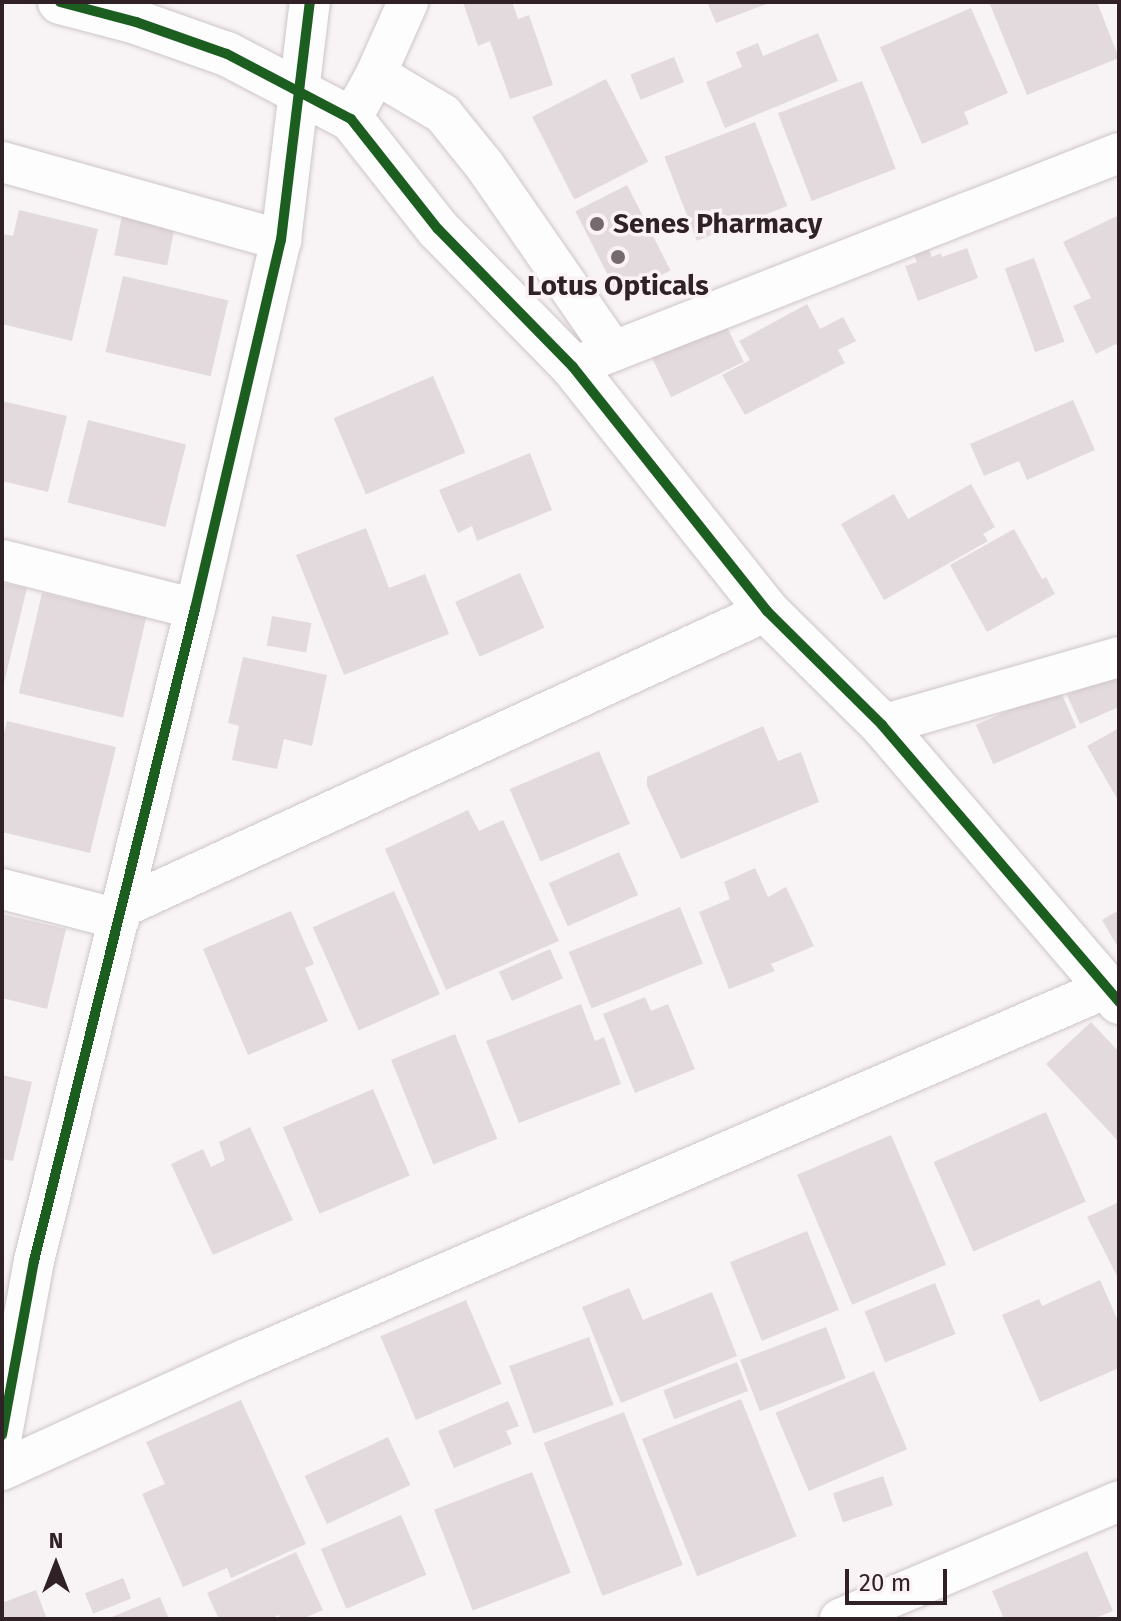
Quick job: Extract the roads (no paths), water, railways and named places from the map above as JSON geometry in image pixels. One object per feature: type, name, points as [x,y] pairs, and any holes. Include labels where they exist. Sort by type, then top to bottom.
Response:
[{"type":"street","points":[[2,1470],[246,1359],[1113,995],[882,725],[767,611],[573,367],[438,229],[351,119],[227,54],[136,22],[60,2]]},
{"type":"street","points":[[2,1435],[18,1256],[120,914],[281,240],[310,2]]},
{"type":"street","points":[[351,119],[376,74],[408,2]]},
{"type":"street","points":[[376,74],[443,114],[485,166],[613,351]]},
{"type":"street","points":[[573,367],[1119,153]]},
{"type":"street","points":[[2,162],[281,240]]},
{"type":"street","points":[[2,560],[195,609]]},
{"type":"street","points":[[2,889],[120,914],[767,611]]},
{"type":"street","points":[[882,725],[1119,657]]},
{"type":"street","points":[[840,1619],[1119,1501]]},
{"type":"place","name":"Senes Pharmacy","points":[[597,224]]},
{"type":"place","name":"Lotus Opticals","points":[[618,257]]}]
